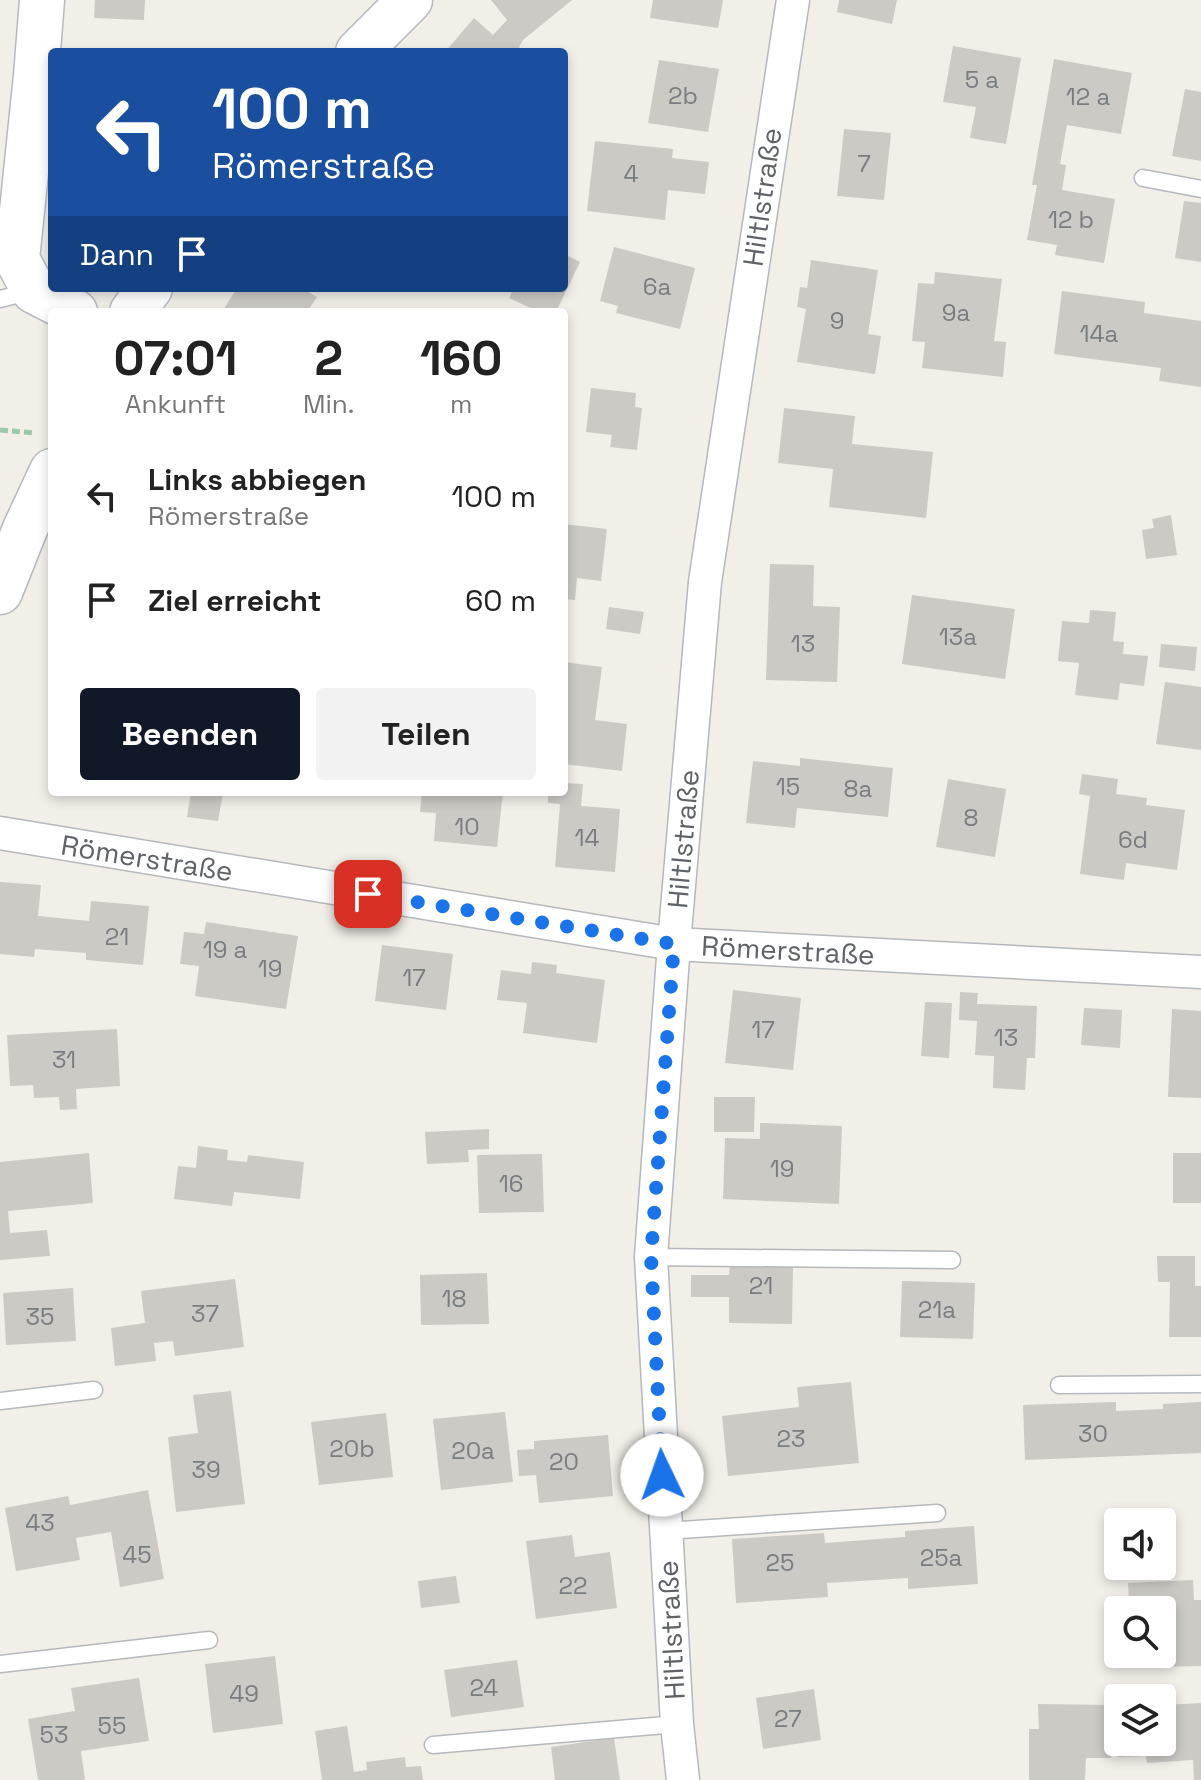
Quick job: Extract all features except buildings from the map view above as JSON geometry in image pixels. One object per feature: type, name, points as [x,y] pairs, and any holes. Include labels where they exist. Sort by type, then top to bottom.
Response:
[{"type":"street","points":[[42,0],[17,259],[17,295],[61,308]]},
{"type":"street","points":[[362,48],[410,0]]},
{"type":"street","name":"Hiltlstraße","points":[[683,1780],[665,1531],[651,1257],[705,582],[793,0]]},
{"type":"street","points":[[0,592],[25,529],[46,452]]},
{"type":"street","name":"Römerstraße","points":[[0,833],[674,944],[1201,972]]},
{"type":"lane","points":[[1143,178],[1201,189]]},
{"type":"lane","points":[[651,1257],[952,1260]]},
{"type":"lane","points":[[1059,1385],[1201,1384]]},
{"type":"lane","points":[[0,1401],[94,1390]]},
{"type":"lane","points":[[665,1531],[937,1513]]},
{"type":"lane","points":[[0,1664],[209,1640]]},
{"type":"lane","points":[[433,1745],[677,1724]]},
{"type":"path","points":[[0,430],[46,452]]},
{"type":"route","points":[[368,894],[674,944],[651,1257],[662,1475]]}]
